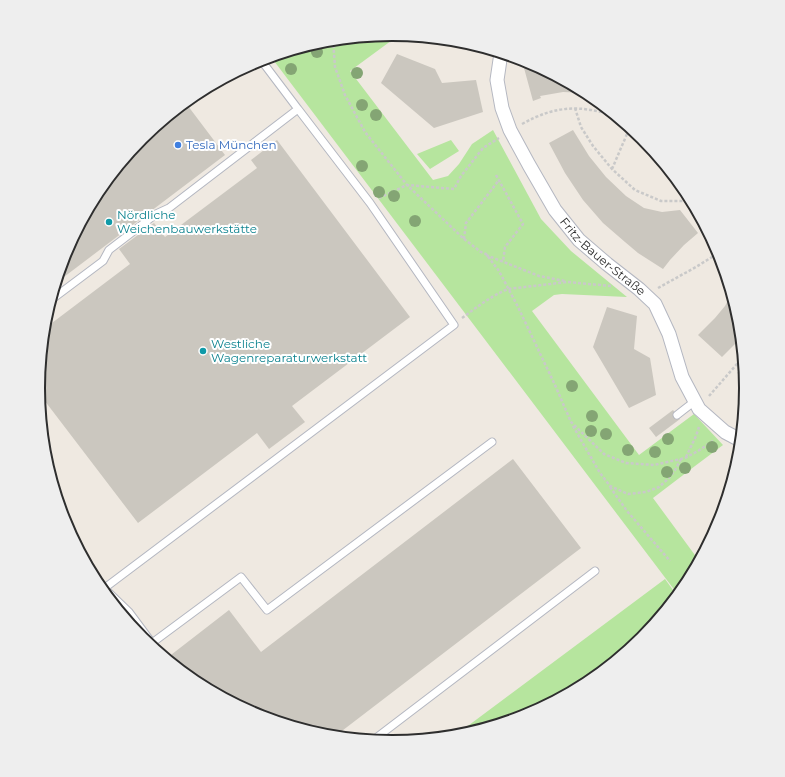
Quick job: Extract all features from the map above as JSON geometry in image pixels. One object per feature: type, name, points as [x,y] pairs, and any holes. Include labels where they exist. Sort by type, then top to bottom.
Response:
[{"type":"street","name":"Fritz-Bauer-Straße","points":[[500,58],[497,80],[502,108],[510,130],[555,210],[579,240],[643,292],[655,304],[669,334],[682,377],[699,408],[725,432],[736,438]]},
{"type":"lane","points":[[107,586],[454,325],[370,203],[266,65]]},
{"type":"lane","points":[[58,295],[103,261],[109,250],[132,232],[156,214],[169,208],[298,109]]},
{"type":"lane","points":[[677,415],[699,408]]},
{"type":"lane","points":[[156,643],[241,577],[267,610],[492,442]]},
{"type":"lane","points":[[379,735],[595,571]]},
{"type":"lane","points":[[120,604],[129,612],[139,626]]},
{"type":"path","points":[[333,47],[335,67],[344,95],[365,132],[407,185],[451,228],[486,254],[539,276],[567,282],[643,292],[696,267],[714,256]]},
{"type":"path","points":[[370,203],[407,185],[454,189],[461,176],[483,148],[510,130],[534,117],[551,111],[575,108],[603,112]]},
{"type":"path","points":[[575,108],[581,127],[593,146],[612,168],[635,190],[661,201],[684,200]]},
{"type":"path","points":[[612,168],[628,133]]},
{"type":"path","points":[[496,175],[523,224],[505,247],[503,262]]},
{"type":"path","points":[[464,239],[466,223],[499,180]]},
{"type":"path","points":[[486,254],[499,271],[552,378],[571,422],[600,473],[627,511],[670,561]]},
{"type":"path","points":[[454,325],[500,292],[508,289],[567,282]]},
{"type":"path","points":[[686,458],[696,436],[699,408],[739,362]]},
{"type":"path","points":[[571,422],[604,454],[626,463],[654,465],[686,458],[725,432]]},
{"type":"path","points":[[610,486],[628,494],[646,492],[659,487],[668,480],[681,459]]},
{"type":"green space","points":[[391,41],[350,71],[433,180],[448,176],[459,164],[472,144],[493,130],[541,219],[571,251],[627,297],[562,294],[554,295],[532,311],[639,455],[694,414],[723,445],[653,498],[696,557],[675,591],[274,62],[303,53],[347,44]]},
{"type":"green space","points":[[451,140],[459,151],[430,169],[417,154]]},
{"type":"green space","points":[[665,579],[674,592],[654,618],[622,650],[586,677],[525,710],[504,718],[465,728]]},
{"type":"building","points":[[397,54],[435,69],[442,83],[476,80],[483,112],[434,128],[381,83]]},
{"type":"building","points":[[526,67],[546,77],[573,92],[563,92],[540,96],[541,98],[533,101],[524,68]]},
{"type":"building","name":"Nördliche Weichenbauwerkstätte","points":[[189,107],[225,155],[63,278],[81,235],[104,195],[131,159],[163,127],[181,113]]},
{"type":"building","points":[[573,130],[589,156],[606,177],[626,196],[644,208],[662,212],[680,210],[698,233],[684,245],[663,269],[638,253],[603,223],[583,200],[565,173],[549,143]]},
{"type":"building","name":"Westliche Wagenreparaturwerkstatt","points":[[277,140],[410,317],[292,406],[305,422],[269,449],[257,433],[138,523],[46,402],[46,366],[52,323],[130,264],[119,249],[154,223],[165,237],[257,168],[251,160]]},
{"type":"building","points":[[728,300],[737,342],[722,357],[698,335],[725,306]]},
{"type":"building","points":[[607,307],[637,316],[634,349],[650,358],[656,395],[629,408],[593,347]]},
{"type":"building","points":[[673,410],[680,419],[656,437],[649,428]]},
{"type":"building","points":[[513,459],[581,548],[341,732],[303,724],[260,710],[199,677],[170,656],[229,610],[261,652]]},
{"type":"place","name":"Tesla München","points":[[178,145]]},
{"type":"place","name":"Nördliche Weichenbauwerkstätte","points":[[109,222]]},
{"type":"place","name":"Westliche Wagenreparaturwerkstatt","points":[[203,351]]}]
